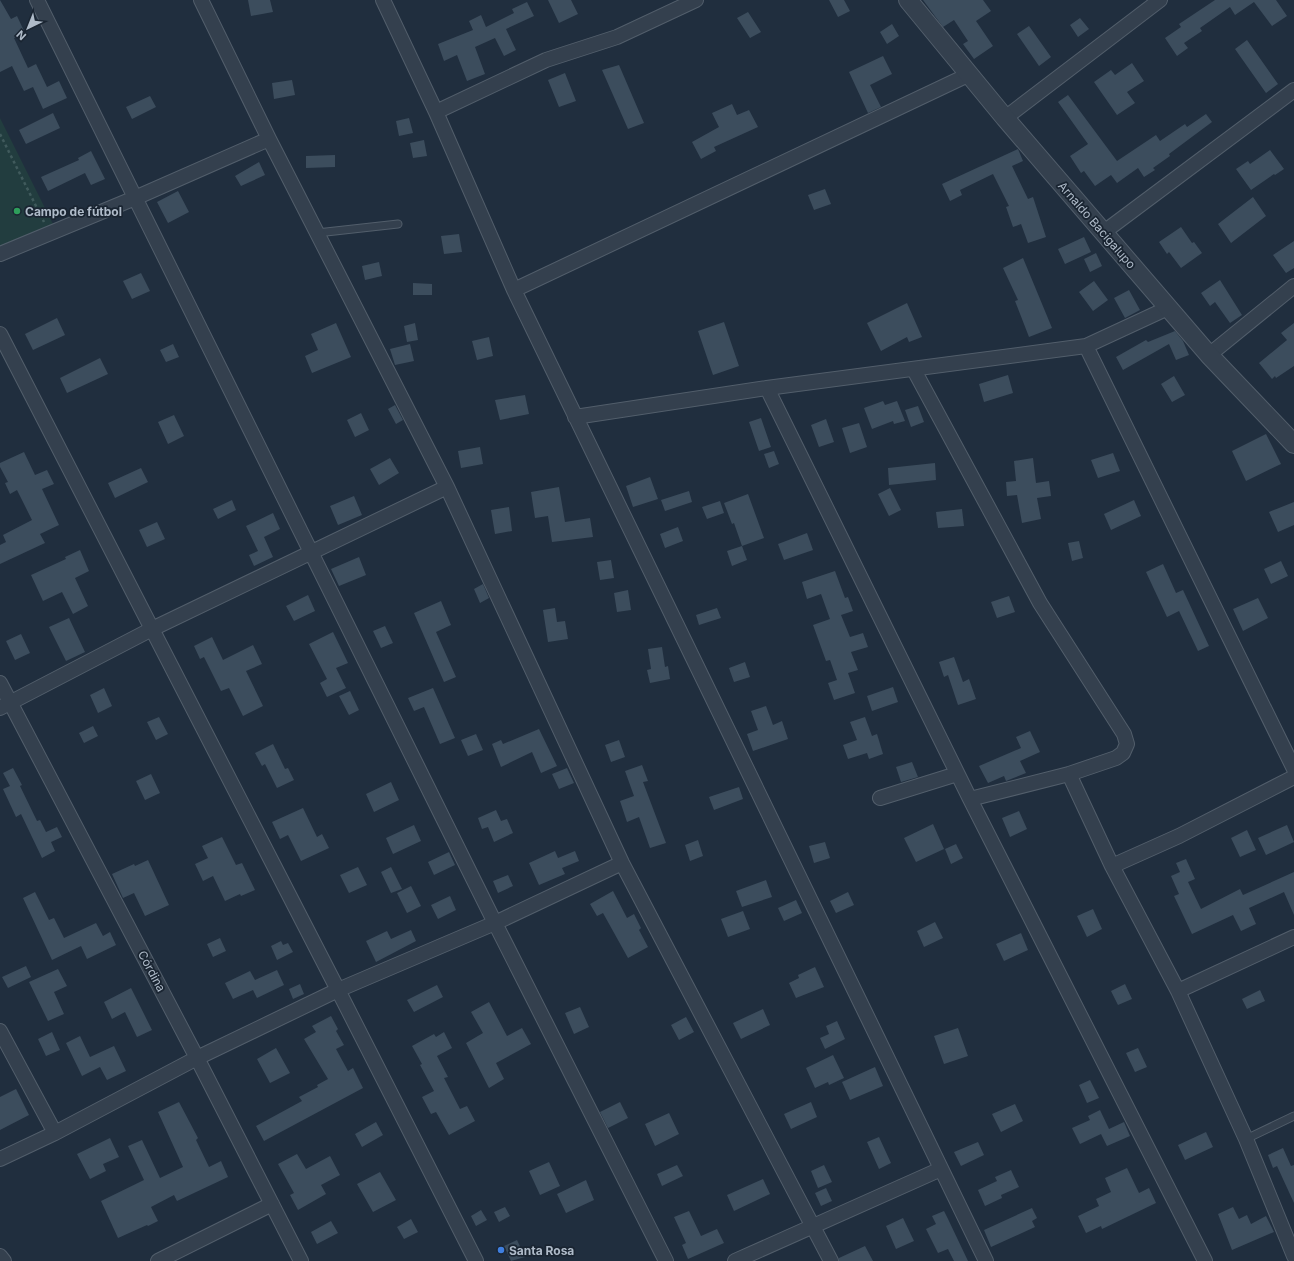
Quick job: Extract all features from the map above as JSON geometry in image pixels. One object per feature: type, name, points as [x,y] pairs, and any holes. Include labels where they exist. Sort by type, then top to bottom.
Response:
[{"type":"street","points":[[37,0],[495,924],[666,1261]]},
{"type":"street","points":[[201,0],[269,139],[447,487],[622,863],[831,1261]]},
{"type":"street","points":[[383,0],[436,112],[514,290],[574,417],[986,1261]]},
{"type":"street","points":[[436,112],[546,60],[617,37],[696,0]]},
{"type":"street","name":"Arnaldo Bacigalupo","points":[[908,0],[1006,118],[1168,308],[1209,355],[1294,444]]},
{"type":"street","points":[[1006,118],[1160,0]]},
{"type":"street","points":[[514,290],[970,74]]},
{"type":"street","points":[[1104,232],[1294,90]]},
{"type":"street","points":[[0,254],[135,198],[269,139]]},
{"type":"street","points":[[1209,355],[1294,286]]},
{"type":"street","points":[[574,417],[767,388],[914,370],[1086,346],[1168,308]]},
{"type":"street","points":[[0,334],[476,1261]]},
{"type":"street","points":[[1086,346],[1294,769]]},
{"type":"street","points":[[914,370],[1040,603],[1124,734],[1127,744],[1123,753],[1116,758],[1068,774],[970,799]]},
{"type":"street","points":[[767,388],[970,799],[1205,1261]]},
{"type":"street","points":[[5,705],[152,630],[447,487]]},
{"type":"street","name":"Córdina","points":[[0,683],[5,705],[198,1058],[301,1261]]},
{"type":"street","points":[[880,798],[958,774]]},
{"type":"street","points":[[1068,774],[1112,866],[1178,990],[1246,1139],[1294,1256]]},
{"type":"street","points":[[1112,866],[1179,836],[1294,777]]},
{"type":"street","points":[[0,1160],[198,1058],[338,990],[495,924],[622,863]]},
{"type":"street","points":[[1178,990],[1294,937]]},
{"type":"street","points":[[0,1031],[55,1133]]},
{"type":"street","points":[[735,1261],[812,1225],[941,1169]]},
{"type":"street","points":[[158,1261],[272,1204]]},
{"type":"street","points":[[0,1256],[4,1261]]},
{"type":"lane","points":[[317,233],[398,224]]},
{"type":"lane","points":[[1246,1139],[1294,1116]]},
{"type":"path","points":[[0,134],[45,224]]},
{"type":"green space","points":[[0,118],[54,226],[0,249]]},
{"type":"building","points":[[0,0],[11,19],[17,16],[25,33],[14,38],[28,68],[36,64],[47,87],[59,81],[67,98],[43,109],[33,87],[24,91],[12,66],[0,72]]},
{"type":"building","points":[[248,0],[270,0],[273,12],[251,16]]},
{"type":"building","points":[[548,0],[571,0],[578,14],[559,23]]},
{"type":"building","points":[[829,0],[844,0],[850,11],[838,17]]},
{"type":"building","points":[[923,0],[983,0],[991,11],[976,21],[993,46],[974,59],[963,44],[968,41],[954,20],[943,27]]},
{"type":"building","points":[[1215,0],[1276,0],[1287,16],[1272,26],[1254,2],[1235,15],[1230,7],[1200,28],[1202,31],[1184,43],[1188,48],[1177,56],[1165,38],[1181,27],[1179,24]]},
{"type":"building","points":[[527,2],[534,16],[506,29],[516,50],[504,56],[495,38],[475,47],[485,74],[467,81],[457,55],[444,61],[438,44],[473,30],[469,21],[481,15],[486,27],[514,13],[512,9]]},
{"type":"building","points":[[748,12],[761,32],[750,38],[737,18]]},
{"type":"building","points":[[1080,18],[1089,29],[1078,37],[1070,25]]},
{"type":"building","points":[[892,24],[899,36],[887,44],[880,32]]},
{"type":"building","points":[[1029,26],[1051,57],[1039,66],[1017,34]]},
{"type":"building","points":[[1247,40],[1278,84],[1266,93],[1235,49]]},
{"type":"building","points":[[883,56],[892,74],[870,85],[881,107],[868,113],[849,72]]},
{"type":"building","points":[[1132,63],[1144,81],[1127,92],[1135,103],[1117,115],[1094,82],[1111,70],[1115,75]]},
{"type":"building","points":[[619,65],[644,123],[628,129],[602,70]]},
{"type":"building","points":[[565,73],[576,101],[559,107],[548,80]]},
{"type":"building","points":[[292,80],[295,95],[274,99],[272,83]]},
{"type":"building","points":[[1068,95],[1117,161],[1156,135],[1160,141],[1185,124],[1187,127],[1206,114],[1212,122],[1169,154],[1170,156],[1153,168],[1155,170],[1144,177],[1138,168],[1117,183],[1111,175],[1095,186],[1084,171],[1081,173],[1070,156],[1088,144],[1058,102]]},
{"type":"building","points":[[150,96],[156,107],[132,119],[126,107]]},
{"type":"building","points":[[732,104],[737,115],[749,110],[758,127],[714,147],[716,151],[701,159],[692,142],[719,127],[712,113]]},
{"type":"building","points":[[53,113],[60,128],[26,144],[19,130]]},
{"type":"building","points":[[409,118],[413,133],[399,136],[396,121]]},
{"type":"building","points":[[424,140],[427,156],[413,158],[410,143]]},
{"type":"building","points":[[1018,149],[1023,161],[1012,166],[1028,199],[1033,197],[1046,237],[1028,243],[1021,224],[1013,227],[1006,207],[1009,206],[993,174],[960,190],[962,195],[950,201],[942,184]]},
{"type":"building","points":[[1270,150],[1284,169],[1251,190],[1236,169],[1248,161],[1250,164]]},
{"type":"building","points":[[91,151],[105,179],[91,185],[85,173],[48,191],[41,177],[79,160],[78,158]]},
{"type":"building","points":[[335,155],[335,167],[306,168],[306,156]]},
{"type":"building","points":[[259,162],[265,175],[241,186],[235,176]]},
{"type":"building","points":[[825,189],[831,204],[814,210],[808,195]]},
{"type":"building","points":[[178,191],[189,212],[168,223],[157,202]]},
{"type":"building","points":[[1253,197],[1266,216],[1231,243],[1218,224]]},
{"type":"building","points":[[1181,227],[1192,243],[1194,242],[1202,253],[1181,268],[1169,252],[1167,254],[1159,242]]},
{"type":"building","points":[[459,234],[462,252],[444,254],[441,236]]},
{"type":"building","points":[[1084,237],[1091,252],[1065,264],[1058,249]]},
{"type":"building","points":[[1294,241],[1294,268],[1286,273],[1273,255]]},
{"type":"building","points":[[1096,253],[1102,266],[1090,272],[1084,259]]},
{"type":"building","points":[[1023,258],[1052,328],[1029,337],[1015,301],[1018,300],[1003,268]]},
{"type":"building","points":[[379,262],[382,276],[365,280],[362,266]]},
{"type":"building","points":[[141,273],[150,291],[132,299],[123,281]]},
{"type":"building","points":[[1220,280],[1242,315],[1230,323],[1215,302],[1210,306],[1201,293]]},
{"type":"building","points":[[1094,281],[1108,300],[1093,311],[1079,292]]},
{"type":"building","points":[[413,283],[432,284],[432,295],[413,295]]},
{"type":"building","points":[[1129,290],[1140,310],[1125,318],[1114,298]]},
{"type":"building","points":[[907,303],[922,337],[909,342],[907,337],[881,351],[867,323]]},
{"type":"building","points":[[57,318],[65,335],[33,350],[25,334]]},
{"type":"building","points":[[724,322],[739,366],[713,375],[698,331]]},
{"type":"building","points":[[336,323],[351,357],[312,373],[305,356],[318,350],[311,334]]},
{"type":"building","points":[[415,323],[418,340],[407,342],[404,326]]},
{"type":"building","points":[[1294,323],[1294,366],[1272,379],[1259,363],[1287,340],[1281,333]]},
{"type":"building","points":[[1175,331],[1183,341],[1189,355],[1176,360],[1169,344],[1123,370],[1116,357],[1146,340],[1148,342]]},
{"type":"building","points":[[489,337],[493,356],[477,360],[472,341]]},
{"type":"building","points":[[173,344],[179,357],[166,362],[160,350]]},
{"type":"building","points":[[410,344],[414,361],[395,365],[390,349]]},
{"type":"building","points":[[100,358],[108,374],[67,393],[60,378]]},
{"type":"building","points":[[1008,375],[1013,393],[984,402],[979,384]]},
{"type":"building","points":[[1174,376],[1185,395],[1172,402],[1161,384]]},
{"type":"building","points":[[525,395],[529,414],[500,420],[495,400]]},
{"type":"building","points":[[883,401],[885,405],[897,401],[905,421],[894,424],[893,421],[872,429],[864,408]]},
{"type":"building","points":[[395,405],[403,420],[396,424],[388,409]]},
{"type":"building","points":[[918,406],[924,422],[911,427],[905,410]]},
{"type":"building","points":[[361,413],[369,430],[355,437],[347,420]]},
{"type":"building","points":[[174,415],[184,436],[168,444],[158,422]]},
{"type":"building","points":[[761,418],[771,447],[759,451],[749,422]]},
{"type":"building","points":[[826,419],[834,442],[819,447],[811,425]]},
{"type":"building","points":[[859,423],[867,447],[850,453],[842,428]]},
{"type":"building","points":[[1266,434],[1281,464],[1246,481],[1232,451]]},
{"type":"building","points":[[480,447],[483,464],[461,468],[458,451]]},
{"type":"building","points":[[774,451],[779,464],[769,468],[764,454]]},
{"type":"building","points":[[24,452],[35,475],[47,470],[54,484],[42,489],[59,525],[40,534],[45,543],[0,564],[0,545],[6,542],[3,535],[32,520],[17,490],[10,494],[5,483],[8,482],[0,467],[0,463]]},
{"type":"building","points":[[1113,453],[1120,471],[1098,478],[1091,460]]},
{"type":"building","points":[[390,458],[399,473],[379,485],[370,469]]},
{"type":"building","points":[[1033,458],[1036,483],[1049,481],[1051,496],[1037,498],[1041,519],[1022,523],[1017,495],[1007,496],[1006,482],[1016,481],[1014,461]]},
{"type":"building","points":[[935,463],[936,480],[889,485],[888,468]]},
{"type":"building","points":[[141,468],[148,482],[115,498],[108,483]]},
{"type":"building","points":[[650,477],[658,499],[633,507],[626,486]]},
{"type":"building","points":[[559,487],[565,522],[590,518],[593,537],[552,542],[548,516],[535,518],[531,492]]},
{"type":"building","points":[[890,488],[901,510],[889,516],[878,494]]},
{"type":"building","points":[[689,491],[692,502],[665,511],[661,500]]},
{"type":"building","points":[[748,494],[764,538],[742,546],[734,523],[732,524],[724,503]]},
{"type":"building","points":[[354,496],[362,515],[338,525],[330,506]]},
{"type":"building","points":[[232,500],[236,510],[218,519],[213,509]]},
{"type":"building","points":[[1134,500],[1141,516],[1111,530],[1104,514]]},
{"type":"building","points":[[720,501],[724,513],[707,519],[702,507]]},
{"type":"building","points":[[1294,502],[1294,525],[1278,532],[1269,512]]},
{"type":"building","points":[[509,507],[512,531],[495,534],[491,510]]},
{"type":"building","points":[[962,509],[964,526],[938,528],[936,512]]},
{"type":"building","points":[[273,513],[280,529],[264,537],[273,557],[254,566],[249,555],[258,551],[246,526]]},
{"type":"building","points":[[157,522],[165,539],[147,547],[139,530]]},
{"type":"building","points":[[678,527],[683,541],[665,548],[660,534]]},
{"type":"building","points":[[807,533],[813,550],[784,560],[778,544]]},
{"type":"building","points":[[1079,541],[1083,558],[1072,561],[1068,543]]},
{"type":"building","points":[[742,546],[747,560],[732,566],[727,551]]},
{"type":"building","points":[[80,550],[89,571],[75,578],[88,606],[73,614],[62,592],[43,601],[31,575],[66,559],[65,557]]},
{"type":"building","points":[[359,557],[366,575],[339,586],[331,569]]},
{"type":"building","points":[[611,560],[614,578],[600,580],[597,562]]},
{"type":"building","points":[[1281,561],[1288,576],[1271,584],[1264,569]]},
{"type":"building","points":[[1163,564],[1176,593],[1183,590],[1209,646],[1198,651],[1179,611],[1167,617],[1146,572]]},
{"type":"building","points":[[835,571],[845,598],[848,597],[853,611],[841,615],[850,637],[863,633],[868,647],[851,652],[858,670],[848,673],[855,693],[834,700],[828,683],[837,680],[830,660],[826,661],[813,625],[830,619],[821,594],[807,599],[802,582]]},
{"type":"building","points":[[483,584],[489,598],[480,603],[474,589]]},
{"type":"building","points":[[628,590],[631,610],[617,612],[614,593]]},
{"type":"building","points":[[308,595],[315,611],[294,621],[286,606]]},
{"type":"building","points":[[1009,596],[1015,612],[997,618],[991,602]]},
{"type":"building","points":[[1258,598],[1268,618],[1243,631],[1233,609]]},
{"type":"building","points":[[441,601],[451,625],[436,632],[456,677],[444,682],[414,613]]},
{"type":"building","points":[[555,608],[557,622],[565,621],[568,639],[548,642],[543,610]]},
{"type":"building","points":[[717,608],[721,618],[699,625],[696,615]]},
{"type":"building","points":[[69,618],[85,652],[66,661],[49,627]]},
{"type":"building","points":[[385,626],[393,643],[381,648],[373,631]]},
{"type":"building","points":[[333,632],[348,663],[336,668],[346,688],[327,697],[320,683],[327,679],[309,644]]},
{"type":"building","points":[[21,634],[30,653],[15,660],[6,641]]},
{"type":"building","points":[[212,637],[223,660],[253,645],[262,664],[246,671],[263,706],[243,716],[229,688],[221,691],[204,657],[200,659],[194,646]]},
{"type":"building","points":[[662,647],[665,667],[668,666],[670,679],[650,683],[647,670],[651,669],[648,649]]},
{"type":"building","points":[[954,657],[963,682],[969,679],[976,699],[958,705],[948,675],[944,677],[939,662]]},
{"type":"building","points":[[745,662],[750,677],[734,682],[729,668]]},
{"type":"building","points":[[893,687],[898,702],[872,711],[867,696]]},
{"type":"building","points":[[104,688],[112,706],[98,713],[90,695]]},
{"type":"building","points":[[433,688],[455,738],[440,744],[424,707],[414,711],[408,698]]},
{"type":"building","points":[[350,691],[359,710],[349,715],[339,696]]},
{"type":"building","points":[[766,706],[773,725],[782,721],[788,739],[753,751],[747,734],[758,730],[751,711]]},
{"type":"building","points":[[159,717],[168,734],[156,740],[147,722]]},
{"type":"building","points":[[865,717],[872,736],[877,734],[883,754],[869,759],[867,753],[848,759],[843,745],[857,740],[850,722]]},
{"type":"building","points":[[93,726],[98,736],[84,743],[79,733]]},
{"type":"building","points":[[539,729],[557,766],[541,773],[532,752],[501,767],[492,744],[501,740],[503,744]]},
{"type":"building","points":[[1030,731],[1040,752],[1020,761],[1026,773],[1006,781],[1004,776],[988,783],[979,766],[1021,748],[1016,737]]},
{"type":"building","points":[[476,734],[483,750],[468,756],[461,740]]},
{"type":"building","points":[[619,740],[625,757],[611,762],[605,745]]},
{"type":"building","points":[[273,744],[285,769],[288,768],[294,780],[277,788],[265,764],[262,766],[255,753]]},
{"type":"building","points":[[912,762],[918,777],[901,782],[896,767]]},
{"type":"building","points":[[642,765],[648,781],[643,782],[666,843],[650,848],[639,817],[627,822],[620,801],[634,796],[625,771]]},
{"type":"building","points":[[13,768],[37,821],[40,820],[46,832],[57,827],[62,837],[51,842],[55,851],[42,858],[21,814],[16,817],[3,789],[10,786],[3,773]]},
{"type":"building","points":[[567,768],[574,783],[559,789],[552,774]]},
{"type":"building","points":[[151,774],[160,793],[145,800],[136,781]]},
{"type":"building","points":[[391,782],[399,800],[374,812],[366,794]]},
{"type":"building","points":[[739,787],[743,799],[714,810],[709,797]]},
{"type":"building","points":[[303,808],[317,837],[322,834],[329,848],[301,861],[288,835],[280,839],[272,822]]},
{"type":"building","points":[[496,810],[501,821],[507,819],[513,833],[494,842],[488,827],[482,829],[478,818]]},
{"type":"building","points":[[1019,811],[1027,829],[1010,837],[1002,818]]},
{"type":"building","points":[[933,824],[944,849],[916,862],[904,838]]},
{"type":"building","points":[[414,825],[421,841],[393,854],[386,838]]},
{"type":"building","points":[[1287,825],[1294,842],[1266,855],[1258,838]]},
{"type":"building","points":[[1247,830],[1256,850],[1240,857],[1231,838]]},
{"type":"building","points":[[222,837],[236,865],[242,863],[255,890],[241,896],[240,894],[225,901],[213,876],[203,881],[195,864],[208,858],[202,846]]},
{"type":"building","points":[[698,840],[703,856],[690,861],[685,845]]},
{"type":"building","points":[[825,842],[830,858],[814,863],[809,846]]},
{"type":"building","points":[[956,844],[963,858],[951,864],[945,849]]},
{"type":"building","points":[[555,851],[558,858],[575,851],[579,861],[562,868],[565,874],[539,885],[529,863]]},
{"type":"building","points":[[449,852],[455,865],[434,875],[428,862]]},
{"type":"building","points":[[1186,859],[1195,879],[1188,882],[1201,909],[1240,889],[1243,895],[1294,872],[1294,915],[1284,892],[1249,908],[1256,924],[1241,931],[1233,915],[1192,934],[1174,896],[1179,894],[1171,876],[1180,872],[1176,863]]},
{"type":"building","points":[[148,860],[169,905],[145,916],[134,893],[123,898],[112,874],[134,864],[135,866]]},
{"type":"building","points":[[358,867],[367,885],[349,893],[340,875]]},
{"type":"building","points":[[391,867],[402,889],[391,893],[381,872]]},
{"type":"building","points":[[508,875],[513,886],[498,893],[493,881]]},
{"type":"building","points":[[766,880],[772,897],[742,907],[736,891]]},
{"type":"building","points":[[411,886],[421,906],[407,913],[397,893]]},
{"type":"building","points":[[613,891],[627,918],[634,914],[641,928],[639,930],[648,947],[628,958],[603,913],[597,916],[590,904]]},
{"type":"building","points":[[35,892],[49,920],[54,918],[64,938],[96,923],[103,936],[110,932],[116,945],[87,959],[81,946],[52,960],[23,898]]},
{"type":"building","points":[[848,892],[854,905],[836,913],[830,901]]},
{"type":"building","points":[[450,896],[456,910],[438,919],[431,905]]},
{"type":"building","points":[[796,900],[802,913],[784,921],[778,908]]},
{"type":"building","points":[[1093,909],[1102,929],[1087,937],[1077,916]]},
{"type":"building","points":[[743,911],[750,929],[728,937],[721,919]]},
{"type":"building","points":[[935,922],[943,938],[924,947],[917,931]]},
{"type":"building","points":[[411,930],[416,941],[376,962],[366,941],[387,931],[391,939]]},
{"type":"building","points":[[1021,933],[1028,950],[1004,961],[996,944]]},
{"type":"building","points":[[220,938],[226,951],[213,957],[207,944]]},
{"type":"building","points":[[281,941],[283,945],[288,943],[293,952],[277,960],[271,946]]},
{"type":"building","points":[[26,966],[31,977],[8,988],[2,977]]},
{"type":"building","points":[[815,967],[824,987],[796,998],[789,983],[799,978],[798,975]]},
{"type":"building","points":[[58,969],[67,986],[54,992],[64,1014],[48,1021],[29,982]]},
{"type":"building","points":[[277,970],[284,985],[257,998],[253,990],[233,999],[225,983],[250,971],[255,980]]},
{"type":"building","points":[[300,984],[304,994],[293,999],[289,989]]},
{"type":"building","points":[[1125,984],[1132,999],[1118,1005],[1111,991]]},
{"type":"building","points":[[437,985],[443,997],[414,1012],[407,1000]]},
{"type":"building","points":[[131,988],[152,1030],[137,1037],[125,1012],[112,1019],[104,1002]]},
{"type":"building","points":[[1260,990],[1265,1001],[1247,1009],[1242,999]]},
{"type":"building","points":[[489,1002],[507,1036],[522,1028],[531,1044],[496,1063],[504,1079],[489,1088],[466,1043],[483,1033],[471,1012]]},
{"type":"building","points":[[580,1007],[589,1027],[574,1034],[565,1013]]},
{"type":"building","points":[[763,1009],[770,1025],[741,1039],[733,1023]]},
{"type":"building","points":[[331,1016],[338,1029],[336,1031],[344,1045],[336,1049],[348,1071],[353,1068],[363,1088],[264,1141],[256,1126],[302,1101],[299,1097],[318,1087],[317,1085],[328,1079],[304,1039],[316,1032],[312,1026]]},
{"type":"building","points":[[686,1017],[694,1032],[679,1040],[671,1025]]},
{"type":"building","points":[[837,1021],[845,1039],[825,1049],[820,1038],[829,1034],[826,1026]]},
{"type":"building","points":[[958,1028],[968,1056],[944,1064],[934,1036]]},
{"type":"building","points":[[52,1032],[60,1050],[46,1056],[38,1039]]},
{"type":"building","points":[[444,1032],[452,1048],[437,1056],[448,1077],[444,1078],[460,1109],[467,1106],[475,1121],[449,1135],[436,1112],[431,1114],[422,1097],[434,1091],[412,1046],[434,1034],[436,1037]]},
{"type":"building","points":[[80,1036],[90,1057],[114,1046],[126,1071],[107,1080],[100,1067],[82,1076],[66,1043]]},
{"type":"building","points":[[276,1048],[290,1073],[270,1083],[257,1059]]},
{"type":"building","points":[[1138,1048],[1147,1067],[1135,1072],[1126,1053]]},
{"type":"building","points":[[833,1055],[844,1078],[829,1085],[828,1082],[815,1088],[806,1068]]},
{"type":"building","points":[[875,1067],[883,1086],[850,1100],[842,1082]]},
{"type":"building","points":[[1090,1080],[1099,1098],[1087,1103],[1079,1085]]},
{"type":"building","points":[[16,1089],[29,1115],[0,1130],[0,1097]]},
{"type":"building","points":[[179,1102],[198,1138],[196,1140],[209,1167],[221,1161],[228,1177],[177,1201],[174,1195],[151,1207],[158,1221],[118,1238],[101,1201],[144,1180],[128,1146],[142,1140],[160,1178],[183,1167],[158,1112]]},
{"type":"building","points":[[620,1102],[628,1118],[608,1128],[600,1112]]},
{"type":"building","points":[[811,1102],[817,1117],[791,1129],[784,1114]]},
{"type":"building","points":[[1015,1104],[1023,1121],[1001,1132],[992,1114]]},
{"type":"building","points":[[1100,1110],[1109,1129],[1124,1122],[1130,1136],[1107,1146],[1101,1134],[1080,1144],[1072,1128],[1090,1120],[1088,1116]]},
{"type":"building","points":[[669,1113],[679,1134],[655,1146],[645,1124]]},
{"type":"building","points":[[376,1122],[383,1135],[362,1147],[355,1134]]},
{"type":"building","points":[[1206,1132],[1213,1147],[1185,1160],[1178,1145]]},
{"type":"building","points":[[879,1137],[891,1163],[879,1169],[867,1142]]},
{"type":"building","points":[[110,1138],[119,1157],[103,1164],[106,1171],[90,1179],[77,1154]]},
{"type":"building","points":[[978,1142],[984,1155],[961,1166],[954,1152]]},
{"type":"building","points":[[1283,1148],[1291,1166],[1294,1165],[1294,1203],[1277,1166],[1273,1168],[1268,1155]]},
{"type":"building","points":[[297,1154],[306,1169],[330,1156],[340,1175],[321,1185],[326,1194],[298,1210],[290,1195],[294,1193],[278,1164]]},
{"type":"building","points":[[549,1162],[560,1186],[540,1195],[529,1171]]},
{"type":"building","points":[[677,1165],[683,1176],[662,1186],[657,1174]]},
{"type":"building","points":[[824,1165],[832,1182],[818,1188],[811,1171]]},
{"type":"building","points":[[1127,1168],[1139,1193],[1149,1188],[1156,1203],[1102,1229],[1101,1226],[1086,1233],[1078,1216],[1099,1206],[1096,1199],[1111,1192],[1105,1178]]},
{"type":"building","points":[[1011,1170],[1019,1187],[1001,1195],[1002,1198],[985,1206],[978,1190],[997,1181],[995,1177]]},
{"type":"building","points":[[380,1172],[396,1200],[373,1212],[357,1184]]},
{"type":"building","points":[[763,1179],[770,1194],[734,1211],[727,1195]]},
{"type":"building","points":[[586,1180],[594,1200],[566,1213],[557,1194]]},
{"type":"building","points":[[826,1188],[832,1201],[821,1206],[815,1193]]},
{"type":"building","points":[[505,1207],[510,1216],[499,1222],[494,1212]]},
{"type":"building","points":[[1233,1207],[1239,1219],[1247,1215],[1251,1224],[1266,1216],[1274,1232],[1232,1250],[1218,1214]]},
{"type":"building","points":[[1032,1208],[1037,1218],[1032,1221],[1035,1227],[991,1247],[984,1230]]},
{"type":"building","points":[[481,1210],[487,1220],[476,1226],[471,1216]]},
{"type":"building","points":[[689,1211],[701,1236],[717,1229],[724,1243],[688,1259],[682,1245],[686,1243],[674,1217]]},
{"type":"building","points":[[944,1211],[968,1261],[954,1261],[948,1249],[938,1253],[926,1229],[936,1224],[932,1216]]},
{"type":"building","points":[[903,1218],[914,1241],[896,1249],[886,1226]]},
{"type":"building","points":[[411,1219],[418,1232],[404,1239],[397,1227]]},
{"type":"building","points":[[331,1221],[338,1233],[317,1244],[311,1232]]},
{"type":"building","points":[[517,1240],[525,1257],[511,1261],[504,1246]]},
{"type":"building","points":[[865,1246],[873,1261],[839,1261],[839,1258]]},
{"type":"place","name":"Campo de fútbol","points":[[17,211]]},
{"type":"place","name":"Santa Rosa","points":[[501,1250]]}]
